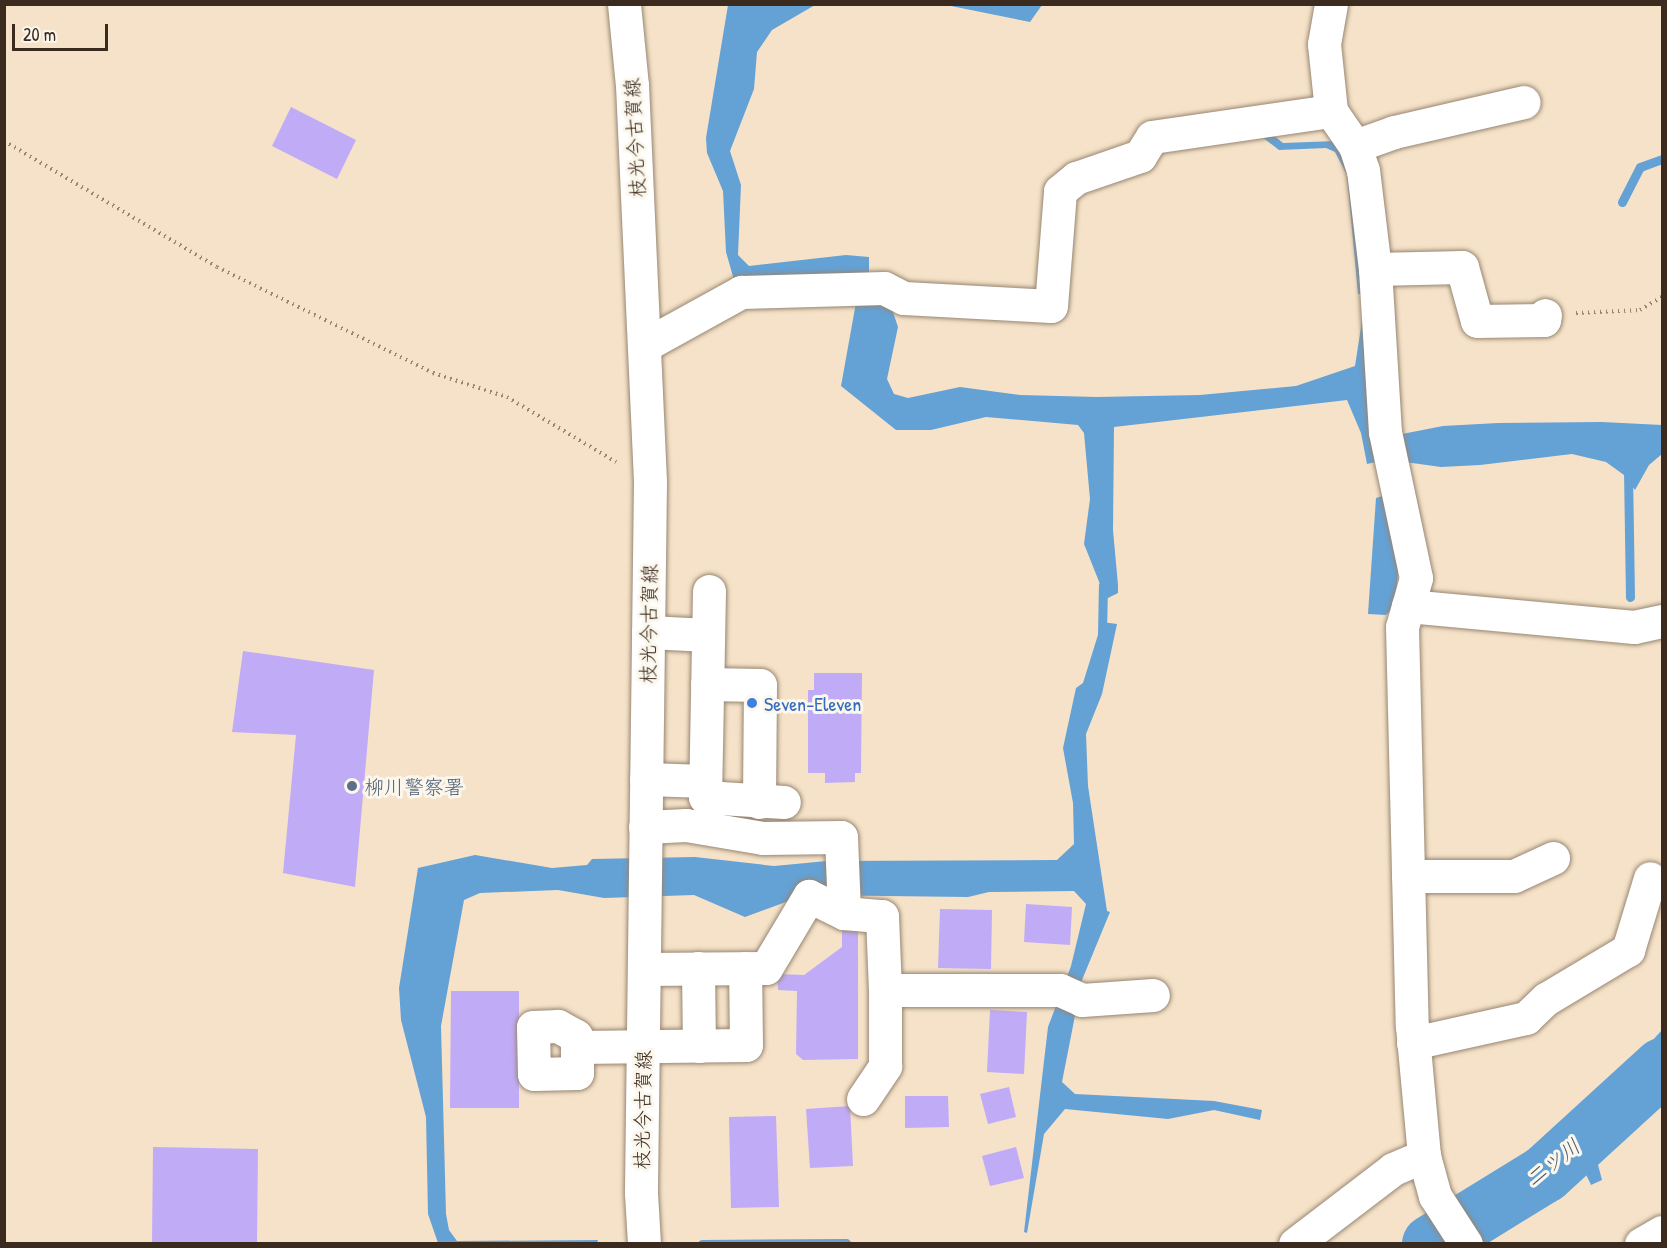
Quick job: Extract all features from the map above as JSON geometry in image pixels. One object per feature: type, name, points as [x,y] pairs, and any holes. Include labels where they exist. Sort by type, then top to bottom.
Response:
[{"type":"main road","name":"枝光今古賀線","points":[[624,4],[632,86],[650,482],[641,1193],[644,1235]]},
{"type":"main road","points":[[1331,4],[1324,44],[1331,111],[1355,146],[1363,170],[1375,269],[1386,432],[1416,578],[1402,627],[1413,1043],[1424,1156],[1435,1196],[1460,1235]]},
{"type":"main road","points":[[1355,146],[1394,132],[1524,102]]},
{"type":"main road","points":[[645,345],[741,292],[884,288],[904,297],[1051,306],[1060,191],[1076,178],[1140,156],[1152,138],[1331,111]]},
{"type":"main road","points":[[1375,269],[1462,267],[1477,321],[1544,320],[1545,315]]},
{"type":"main road","points":[[707,684],[760,685],[772,802],[705,797],[705,781],[708,635],[709,591]]},
{"type":"main road","points":[[1408,606],[1634,627],[1662,621]]},
{"type":"main road","points":[[648,632],[708,635]]},
{"type":"main road","points":[[646,779],[705,781]]},
{"type":"main road","points":[[645,839],[686,825],[763,838],[841,837],[844,906]]},
{"type":"main road","points":[[1408,876],[1514,876],[1553,858]]},
{"type":"main road","points":[[1413,1043],[1526,1018],[1546,999],[1628,950],[1650,878]]},
{"type":"main road","points":[[644,969],[766,968],[809,896],[882,916],[885,1066],[863,1099]]},
{"type":"main road","points":[[698,968],[699,1046]]},
{"type":"main road","points":[[576,1047],[746,1045],[746,968]]},
{"type":"main road","points":[[885,990],[1071,995],[1153,994]]},
{"type":"main road","points":[[1295,1244],[1393,1169],[1424,1156]]},
{"type":"main road","points":[[1641,1244],[1662,1232]]},
{"type":"path","points":[[4,141],[217,267],[433,373],[507,397],[650,482]]},
{"type":"path","points":[[1545,315],[1640,310],[1662,297]]},
{"type":"water","points":[[1042,4],[1030,22],[946,5]]},
{"type":"water","points":[[728,5],[815,5],[772,30],[757,52],[754,89],[730,151],[741,185],[738,255],[749,266],[846,255],[869,257],[869,275],[734,280],[726,252],[723,191],[707,153],[706,138]]},
{"type":"water","points":[[1268,131],[1283,143],[1336,141],[1349,161],[1366,294],[1358,294],[1347,175],[1335,152],[1326,148],[1279,150],[1262,137]]},
{"type":"water","points":[[857,297],[889,300],[898,327],[887,379],[894,394],[908,398],[960,387],[1020,395],[1097,397],[1200,395],[1296,386],[1355,366],[1363,314],[1380,461],[1367,464],[1361,433],[1347,400],[1114,427],[1113,530],[1118,593],[1106,599],[1084,544],[1090,499],[1084,433],[1078,425],[986,417],[931,430],[896,430],[841,386]]},
{"type":"water","points":[[1602,422],[1662,425],[1662,454],[1649,465],[1635,490],[1624,475],[1606,462],[1572,454],[1480,465],[1441,467],[1405,462],[1397,435],[1443,426]]},
{"type":"water","points":[[1391,493],[1400,550],[1395,606],[1386,615],[1368,614],[1376,498]]},
{"type":"water","points":[[1102,622],[1117,624],[1102,694],[1086,734],[1088,786],[1107,911],[1110,912],[1082,980],[1062,1082],[1075,1094],[1214,1101],[1262,1110],[1260,1120],[1214,1110],[1168,1119],[1065,1109],[1044,1134],[1027,1233],[1024,1232],[1048,1027],[1071,966],[1086,904],[1074,891],[989,892],[968,897],[805,895],[745,917],[694,895],[604,898],[558,890],[480,893],[464,900],[441,1026],[446,1214],[449,1230],[457,1241],[598,1240],[597,1243],[438,1243],[428,1214],[426,1117],[401,1020],[399,988],[418,868],[475,855],[552,868],[587,865],[592,859],[695,857],[774,866],[827,861],[1057,860],[1074,844],[1073,803],[1063,748],[1076,688],[1083,683]]},
{"type":"water","points":[[1662,1030],[1662,1086],[1592,1142],[1602,1180],[1591,1185],[1582,1166],[1490,1216],[1484,1210],[1535,1169]]},
{"type":"building","points":[[291,107],[356,140],[337,179],[272,146]]},
{"type":"building","points":[[243,651],[374,670],[355,887],[283,873],[296,735],[232,732]]},
{"type":"building","points":[[814,673],[862,673],[861,773],[855,773],[855,782],[825,783],[825,773],[808,773],[808,690],[814,690]]},
{"type":"building","points":[[1026,904],[1072,907],[1070,945],[1024,942]]},
{"type":"building","points":[[940,909],[992,910],[991,969],[938,968]]},
{"type":"building","points":[[842,931],[858,931],[858,1059],[803,1060],[796,1054],[797,991],[778,990],[777,974],[804,975],[842,947]]},
{"type":"building","points":[[451,991],[519,991],[519,1108],[450,1108]]},
{"type":"building","points":[[990,1010],[1027,1012],[1024,1074],[987,1072]]},
{"type":"building","points":[[1009,1087],[1016,1117],[988,1124],[980,1094]]},
{"type":"building","points":[[905,1096],[948,1096],[949,1127],[905,1128]]},
{"type":"building","points":[[850,1106],[853,1166],[810,1168],[806,1109]]},
{"type":"building","points":[[776,1116],[779,1207],[731,1208],[729,1117]]},
{"type":"building","points":[[153,1147],[258,1149],[257,1244],[152,1244]]},
{"type":"building","points":[[1016,1147],[1024,1178],[990,1186],[982,1156]]},
{"type":"waterway","points":[[1622,202],[1640,167],[1662,159]]},
{"type":"waterway","points":[[1628,470],[1630,597]]},
{"type":"waterway","points":[[1102,635],[1103,585]]},
{"type":"waterway","name":"二ツ川","points":[[1431,1244],[1545,1174],[1662,1067]]},
{"type":"waterway","points":[[702,1244],[846,1243]]},
{"type":"place","name":"Seven-Eleven","points":[[752,703]]},
{"type":"place","name":"柳川警察署","points":[[352,786]]}]
